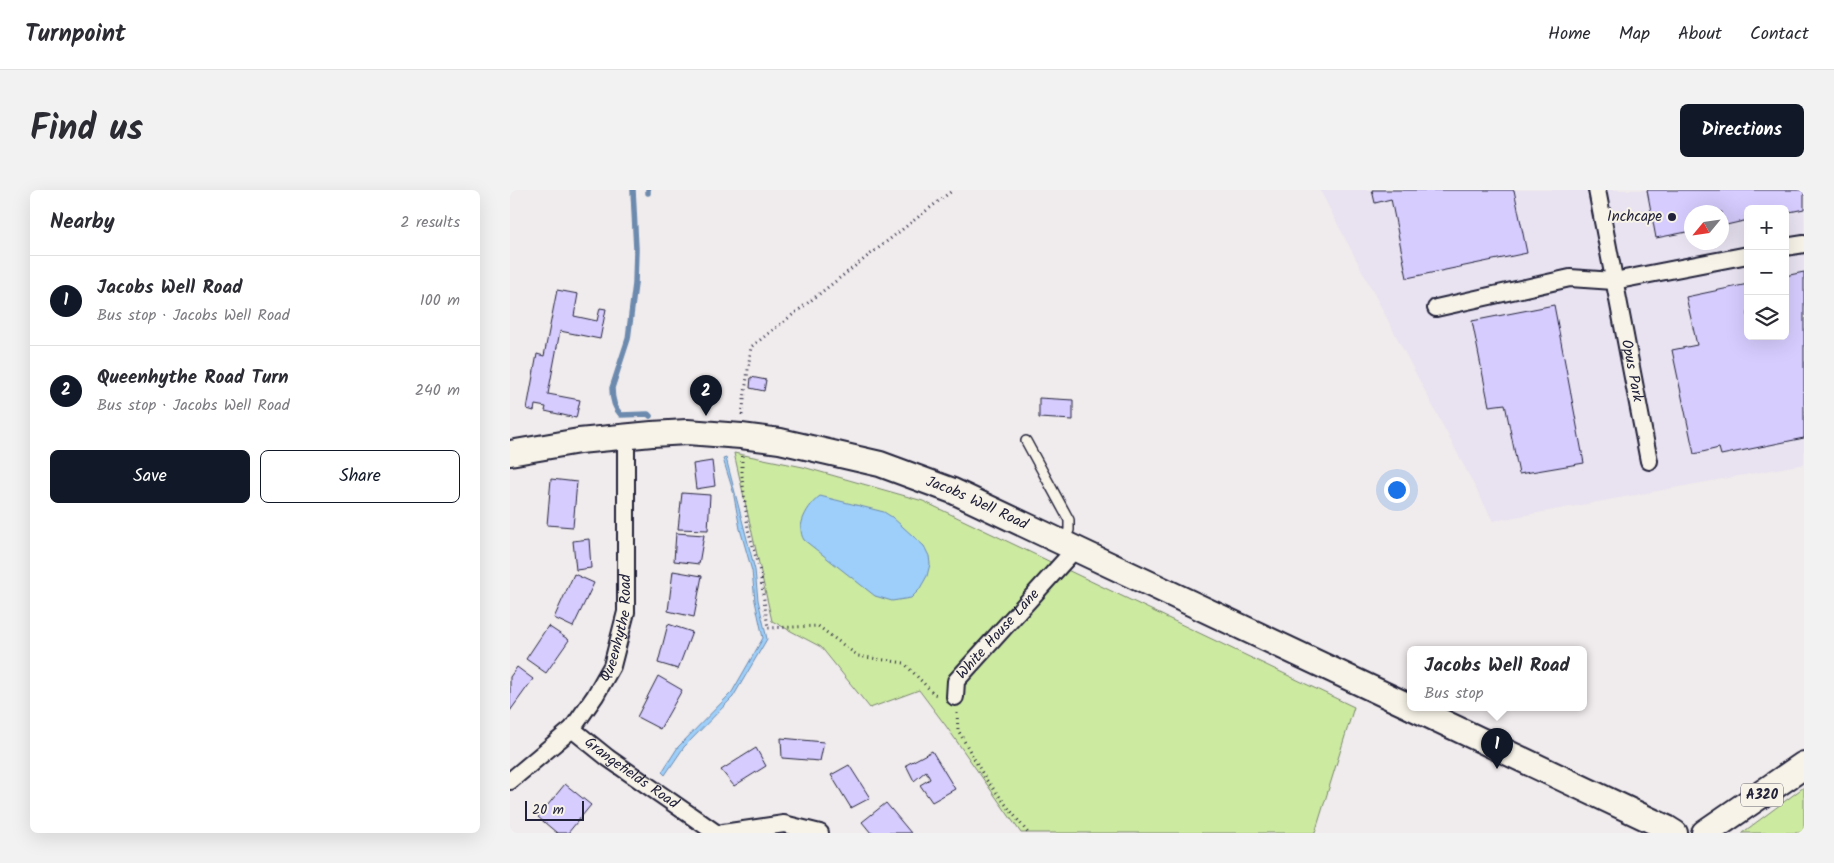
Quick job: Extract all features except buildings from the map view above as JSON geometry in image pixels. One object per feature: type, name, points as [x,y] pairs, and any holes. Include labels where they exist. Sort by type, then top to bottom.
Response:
[{"type":"main road","name":"A320","points":[[1705,833],[1804,765]]},
{"type":"street","name":"Opus Park","points":[[1597,190],[1649,460]]},
{"type":"street","points":[[1789,246],[1804,244]]},
{"type":"street","points":[[1436,308],[1570,278],[1614,281],[1744,256]]},
{"type":"street","name":"Jacobs Well Road","points":[[510,453],[579,440],[688,432],[780,441],[880,464],[953,491],[1407,705]]},
{"type":"street","name":"Queenhythe Road","points":[[510,781],[572,729],[595,696],[612,666],[626,612],[626,436]]},
{"type":"street","name":"White House Lane","points":[[955,697],[956,681],[1070,545]]},
{"type":"street","name":"Jacobs Well Road","points":[[1420,711],[1675,833]]},
{"type":"street","name":"Grangefields Road","points":[[572,729],[608,758],[716,833]]},
{"type":"street","points":[[723,833],[784,824],[820,833]]},
{"type":"lane","points":[[1026,441],[1069,520],[1070,545]]},
{"type":"path","name":"White House Lane","points":[[955,697],[958,730],[985,778],[1028,833]]},
{"type":"shaded area","points":[[1320,190],[1804,190],[1804,464],[1493,521]]},
{"type":"green space","points":[[734,453],[803,467],[923,501],[1354,707],[1315,833],[1021,833],[919,690],[870,708],[821,647],[772,621]]},
{"type":"green space","points":[[1804,787],[1804,833],[1742,833]]},
{"type":"water","points":[[726,458],[755,570],[758,600],[767,639],[733,697],[684,747],[665,775],[662,772],[678,747],[732,692],[763,638],[755,601],[752,571],[740,529],[733,491],[723,459]]},
{"type":"water","points":[[820,496],[884,512],[924,546],[929,556],[930,564],[927,576],[919,590],[911,598],[892,601],[875,596],[804,540],[801,528],[804,516]]},
{"type":"waterway","points":[[633,190],[636,249],[635,284],[628,339],[612,391],[615,406],[621,415],[648,414],[650,416]]},
{"type":"place","name":"Inchcape","points":[[1672,217]]},
{"type":"place","name":"Queenhythe Road Turn","points":[[706,416]]},
{"type":"place","name":"Jacobs Well Road","points":[[1497,769]]}]
